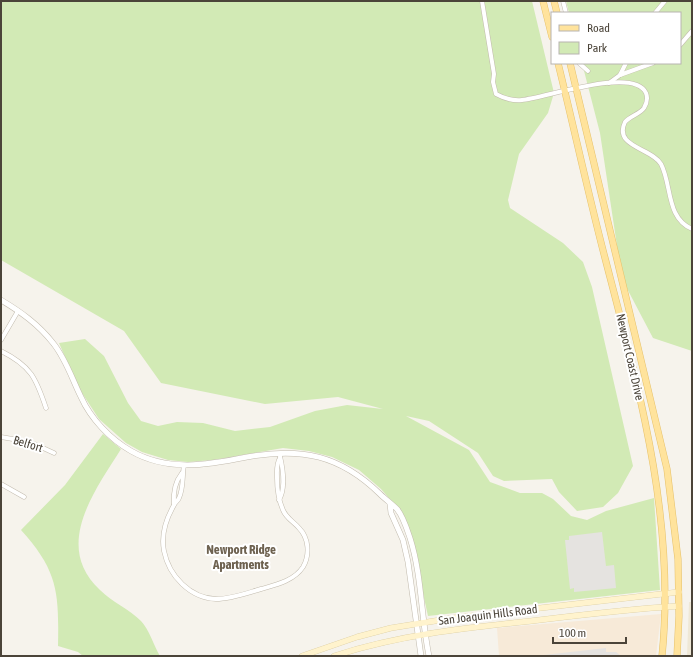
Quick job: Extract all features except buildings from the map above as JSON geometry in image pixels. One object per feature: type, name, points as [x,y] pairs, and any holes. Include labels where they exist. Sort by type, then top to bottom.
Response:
[{"type":"main road","points":[[543,1],[551,33]]},
{"type":"main road","points":[[554,1],[557,12]]},
{"type":"main road","name":"Newport Coast Drive","points":[[558,64],[652,455],[664,545],[666,607],[662,656]]},
{"type":"main road","name":"Newport Coast Drive","points":[[570,64],[667,469],[674,518],[679,592],[677,656]]},
{"type":"main road","name":"San Joaquin Hills Road","points":[[302,656],[357,637],[391,628],[679,592]]},
{"type":"main road","name":"San Joaquin Hills Road","points":[[334,656],[366,646],[418,634],[679,606]]},
{"type":"street","points":[[482,1],[496,94],[509,100],[522,100],[576,88],[631,82],[643,89],[647,99],[645,106],[641,112],[625,122],[623,132],[624,138],[634,146],[652,154],[660,163],[674,210],[680,221],[692,229]]},
{"type":"street","points":[[563,1],[566,12]]},
{"type":"street","points":[[656,12],[664,1]]},
{"type":"street","points":[[681,44],[692,31]]},
{"type":"street","points":[[581,64],[588,71]]},
{"type":"street","points":[[620,75],[626,64]]},
{"type":"street","points":[[607,84],[620,75],[650,64]]},
{"type":"street","points":[[1,300],[37,324],[54,344],[67,366],[81,398],[96,421],[111,436],[129,450],[146,458],[184,466],[280,455],[304,454],[330,460],[345,466],[371,486],[397,509],[411,540],[416,563],[429,656]]},
{"type":"street","points":[[1,340],[18,311]]},
{"type":"street","points":[[1,351],[13,357],[31,371],[37,382],[46,408]]},
{"type":"street","name":"Belfort","points":[[1,437],[30,442],[54,453]]},
{"type":"street","points":[[184,466],[182,473],[184,480],[179,499],[174,504],[167,519],[163,542],[166,558],[175,576],[187,589],[201,596],[217,599],[238,595],[289,580],[300,571],[305,562],[308,550],[304,535],[287,517],[279,500],[282,494],[280,455]]},
{"type":"street","points":[[1,484],[24,497]]},
{"type":"street","points":[[390,504],[391,513],[403,540],[408,562],[421,656]]},
{"type":"shaded area","points":[[602,532],[606,566],[614,565],[616,588],[574,592],[574,588],[570,589],[565,540],[569,540],[569,536]]},
{"type":"shaded area","points":[[689,602],[692,602],[692,656],[687,656]]},
{"type":"shaded area","points":[[661,614],[656,656],[499,656],[497,628]]},
{"type":"shaded area","points":[[606,648],[606,652],[616,652],[621,656],[535,656]]},
{"type":"green space","points":[[1,1],[532,1],[554,93],[548,113],[519,154],[508,200],[510,208],[563,243],[583,262],[592,287],[633,466],[618,493],[603,507],[577,511],[559,492],[552,479],[504,481],[493,476],[478,453],[429,421],[406,416],[469,450],[490,482],[520,493],[542,493],[553,499],[571,516],[587,520],[606,511],[654,498],[660,590],[428,616],[409,530],[395,505],[381,489],[359,470],[332,457],[309,451],[283,448],[213,460],[188,462],[168,460],[142,452],[126,443],[99,419],[78,387],[59,343],[85,339],[104,356],[128,403],[141,421],[158,426],[177,422],[203,423],[235,431],[270,427],[315,411],[347,405],[383,409],[338,397],[265,404],[161,383],[124,331],[1,260]]},
{"type":"green space","points":[[566,1],[692,1],[692,351],[653,338],[622,279],[600,133],[582,64],[681,64],[681,12],[569,12]]},
{"type":"green space","points":[[103,434],[121,449],[90,501],[83,519],[79,537],[80,555],[86,573],[100,590],[144,624],[160,656],[83,656],[78,652],[58,646],[58,611],[54,583],[43,558],[21,530],[65,485]]},
{"type":"district","name":"Newport Ridge Apartments","points":[[241,556]]}]
